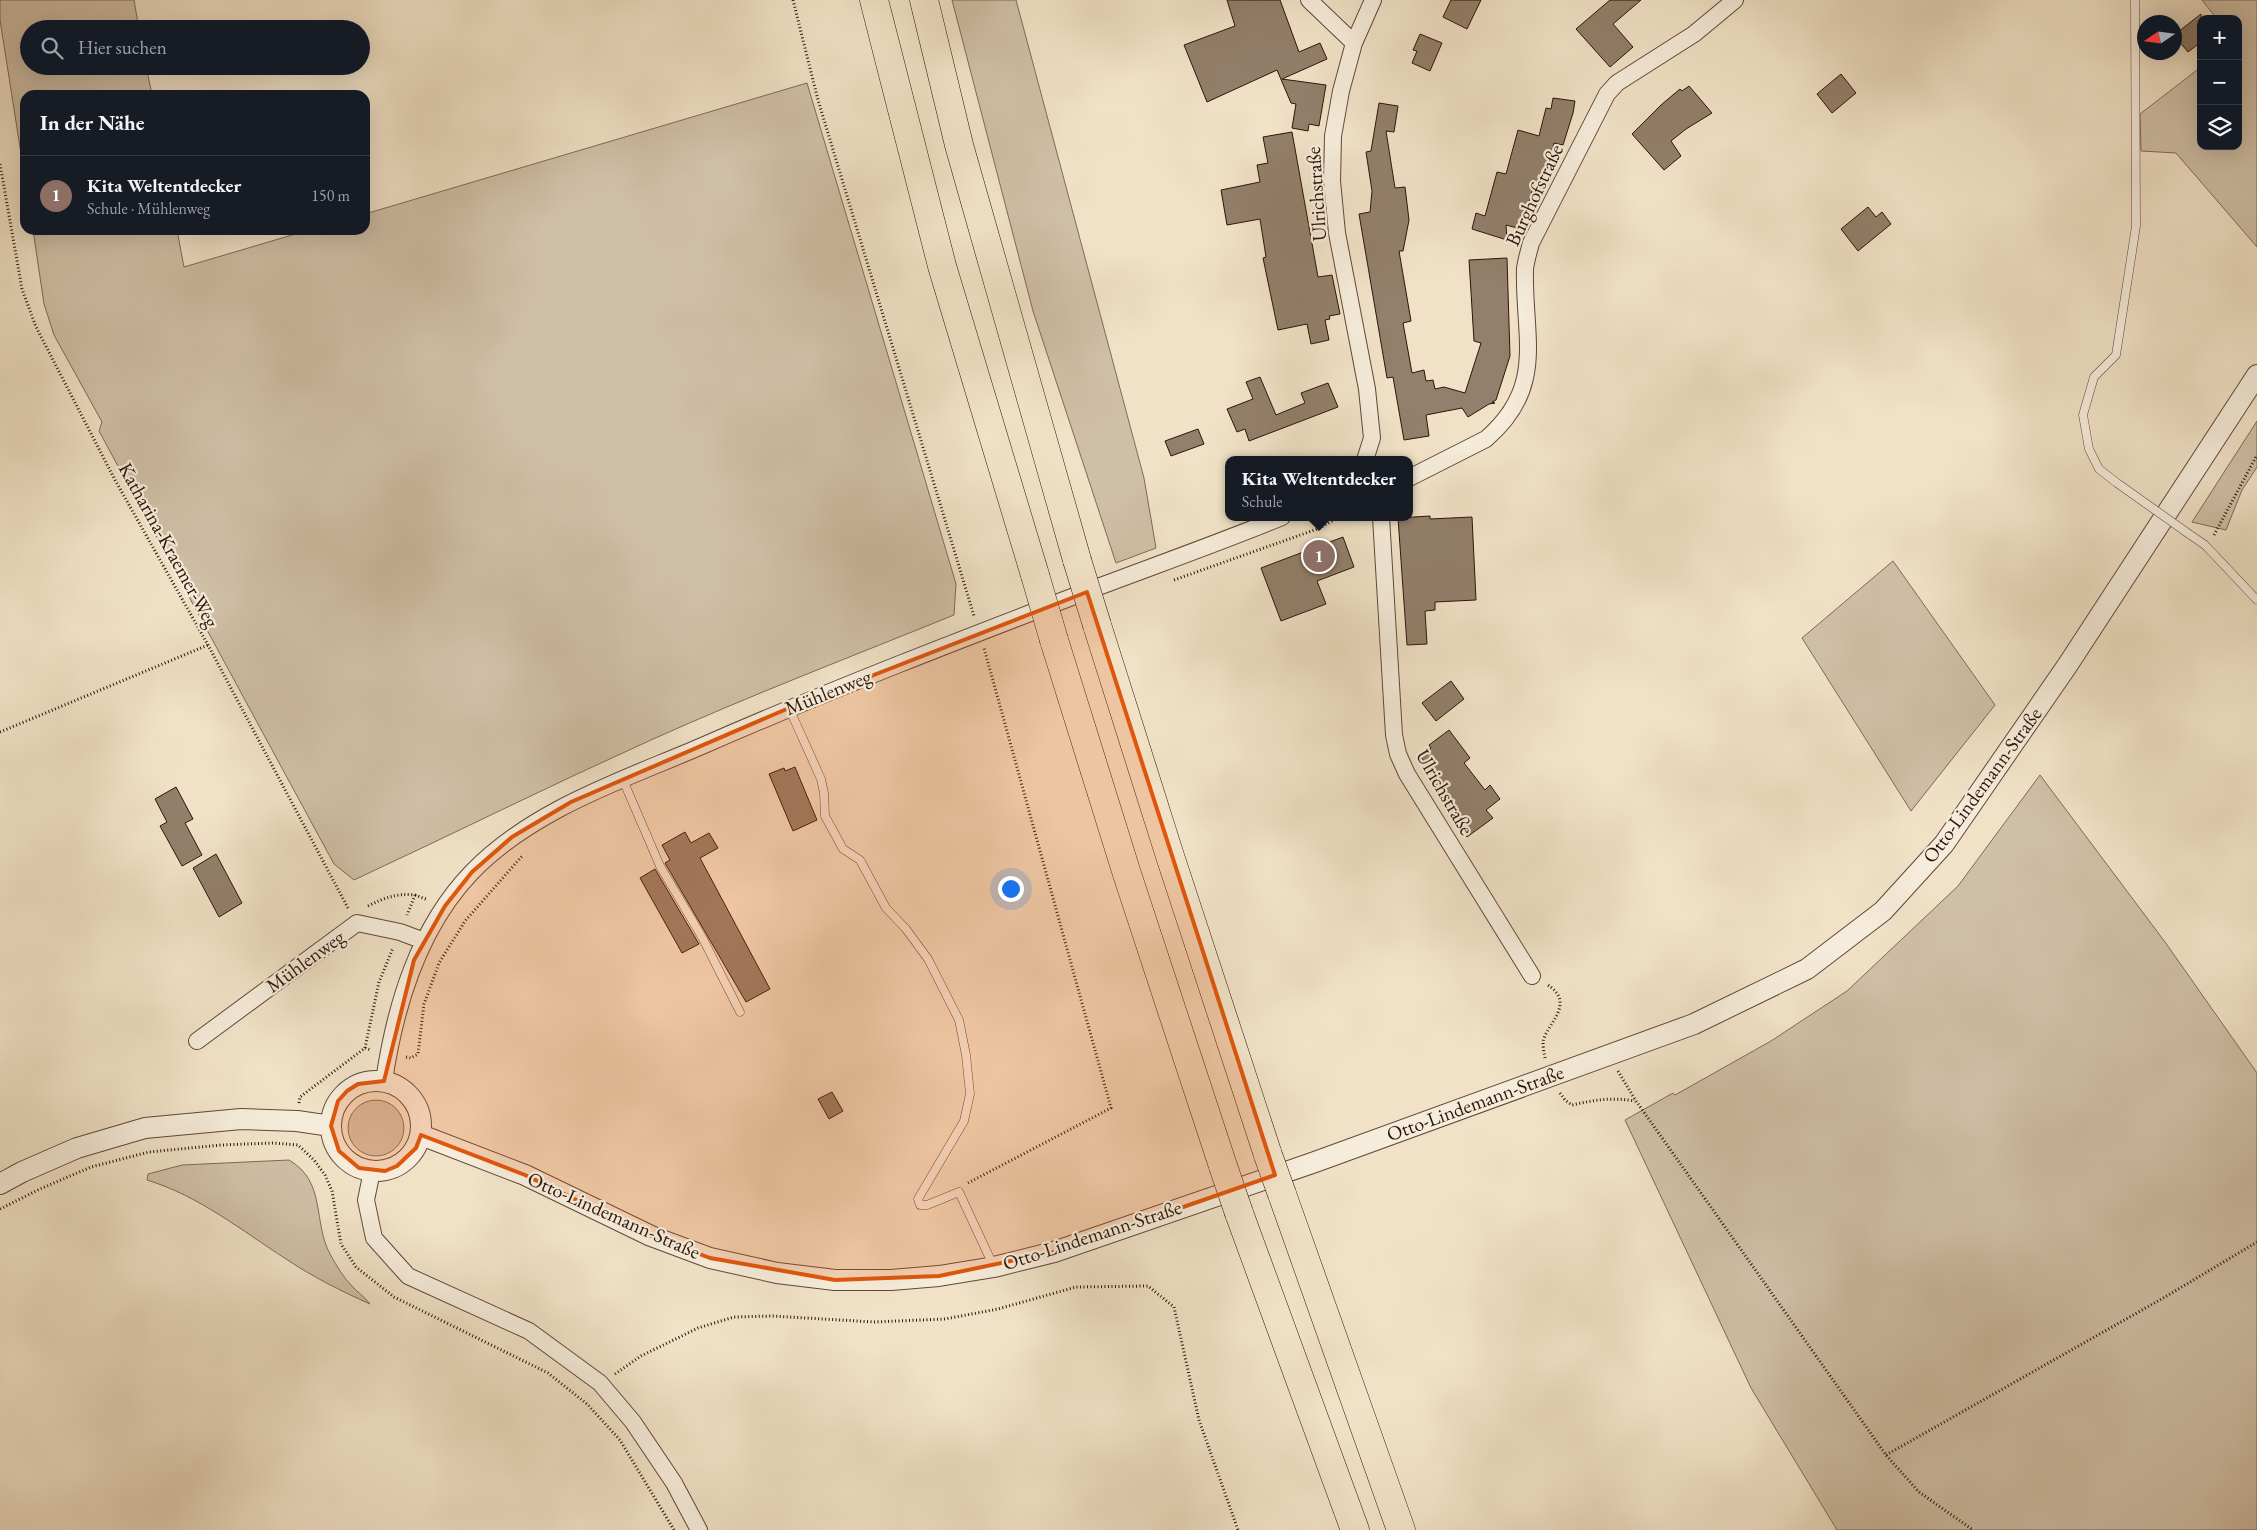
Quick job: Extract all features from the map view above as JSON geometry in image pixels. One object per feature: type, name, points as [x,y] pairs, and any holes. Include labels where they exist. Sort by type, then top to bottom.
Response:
[{"type":"highway","points":[[874,0],[942,266],[1054,640],[1130,883],[1239,1213],[1356,1530]]},
{"type":"highway","points":[[924,0],[960,145],[1097,625],[1268,1155],[1401,1530]]},
{"type":"street","points":[[1309,0],[1354,43]]},
{"type":"street","name":"Ulrichstraße","points":[[1366,456],[1372,438],[1367,389],[1338,233],[1332,180],[1333,136],[1341,90],[1354,43],[1373,0]]},
{"type":"street","name":"Burghofstraße","points":[[1413,476],[1486,439],[1497,430],[1515,407],[1527,376],[1529,354],[1525,268],[1531,243],[1607,94],[1617,82],[1694,34],[1735,0]]},
{"type":"street","name":"Otto-Lindemann-Straße","points":[[421,1135],[525,1175],[651,1236],[710,1258],[777,1272],[835,1280],[890,1280],[939,1276],[994,1267],[1054,1252],[1315,1162],[1694,1024],[1807,969],[1883,911],[1944,844],[2067,666],[2257,375]]},
{"type":"street","name":"Mühlenweg","points":[[384,1081],[388,1053],[414,960],[445,906],[472,872],[512,837],[571,802],[789,708],[1272,521]]},
{"type":"street","name":"Ulrichstraße","points":[[1381,521],[1394,736],[1398,754],[1406,774],[1532,976]]},
{"type":"street","name":"Mühlenweg","points":[[197,1041],[357,923],[400,932],[424,941]]},
{"type":"street","points":[[371,1080],[384,1081],[398,1086],[410,1095],[418,1107],[421,1135],[416,1148],[403,1162],[385,1170],[372,1171],[359,1168],[347,1161],[338,1151],[333,1139],[331,1126],[333,1113],[338,1101],[347,1091],[358,1084],[371,1080]]},
{"type":"street","points":[[0,1184],[22,1172],[77,1148],[145,1128],[241,1119],[296,1121],[331,1126]]},
{"type":"street","points":[[372,1171],[366,1200],[374,1238],[408,1276],[529,1331],[600,1383],[633,1422],[674,1483],[699,1530]]},
{"type":"lane","points":[[2135,0],[2136,226],[2116,355],[2094,377],[2083,414],[2089,449],[2099,469],[2205,545],[2257,600]]},
{"type":"lane","points":[[789,708],[821,779],[825,816],[843,849],[860,860],[886,908],[928,959],[959,1020],[966,1055],[970,1094],[964,1121],[918,1199],[920,1205],[927,1205],[959,1192],[994,1267]]},
{"type":"lane","points":[[623,780],[660,866],[702,937],[740,1012]]},
{"type":"path","name":"Katharina-Kraemer-Weg","points":[[0,164],[22,289],[36,327],[115,480],[208,645],[357,923]]},
{"type":"path","points":[[2205,545],[2218,531],[2231,502],[2257,454]]},
{"type":"path","points":[[1170,581],[1320,528],[1332,521]]},
{"type":"path","points":[[0,732],[208,645]]},
{"type":"path","points":[[976,653],[994,646]]},
{"type":"path","points":[[365,1048],[411,1058],[418,1054],[424,1004],[439,963],[465,921],[495,885],[527,852]]},
{"type":"path","points":[[298,1145],[296,1121],[300,1097],[365,1048],[379,982],[415,894],[399,894],[367,906],[357,923]]},
{"type":"path","points":[[1532,976],[1549,985],[1557,996],[1560,1008],[1556,1021],[1543,1041],[1548,1076],[1564,1100],[1572,1105],[1598,1099],[1616,1098],[1636,1101]]},
{"type":"path","points":[[1611,1054],[1619,1074],[1636,1101],[1886,1455],[1919,1492],[1974,1530]]},
{"type":"path","points":[[0,1209],[91,1167],[149,1152],[221,1145],[274,1143],[298,1145],[314,1160],[325,1175],[332,1191],[341,1244],[356,1267],[394,1297],[548,1373],[587,1404],[620,1440],[674,1530]]},
{"type":"path","points":[[1886,1455],[2156,1302],[2257,1242]]},
{"type":"path","points":[[600,1383],[641,1356],[698,1328],[734,1317],[772,1316],[874,1322],[945,1319],[998,1309],[1076,1287],[1148,1286],[1174,1307],[1199,1420],[1238,1530]]},
{"type":"highlighted area","points":[[1087,592],[1275,1175],[1054,1252],[939,1276],[835,1280],[710,1258],[651,1236],[525,1175],[421,1135],[416,1148],[397,1166],[385,1171],[359,1168],[339,1151],[331,1126],[338,1101],[347,1091],[358,1084],[384,1081],[414,960],[445,906],[472,872],[512,837],[571,802],[789,708]]},
{"type":"shaded area","points":[[0,0],[134,0],[137,20],[20,20],[20,75],[148,75],[151,90],[20,90],[20,147],[0,20]]},
{"type":"shaded area","points":[[952,0],[1016,0],[1144,478],[1156,548],[1116,563],[1033,311]]},
{"type":"shaded area","points":[[2202,0],[2257,0],[2257,247],[2176,153],[2141,151],[2140,114],[2197,70],[2197,150],[2242,150],[2242,15],[2214,15]]},
{"type":"shaded area","points":[[807,83],[956,584],[954,615],[689,723],[576,774],[354,880],[334,864],[99,431],[102,422],[54,335],[44,304],[34,235],[178,235],[184,267],[292,235],[370,235],[370,213]]},
{"type":"shaded area","points":[[2257,421],[2257,467],[2242,490],[2226,530],[2192,522]]},
{"type":"shaded area","points":[[1893,561],[1995,705],[1911,811],[1802,638]]},
{"type":"shaded area","points":[[2040,775],[2165,942],[2257,1073],[2257,1530],[1837,1530],[1751,1388],[1625,1120],[1673,1093],[1675,1095],[1771,1041],[1847,991],[1958,886]]},
{"type":"shaded area","points":[[376,1100],[387,1102],[396,1108],[402,1117],[404,1128],[402,1139],[396,1148],[387,1154],[376,1156],[365,1154],[356,1148],[350,1139],[348,1128],[350,1117],[356,1108],[365,1102]]},
{"type":"shaded area","points":[[289,1160],[301,1169],[314,1191],[325,1243],[331,1256],[353,1288],[370,1304],[306,1272],[202,1204],[147,1180],[148,1174],[182,1165]]},
{"type":"building","points":[[1227,0],[1280,0],[1299,52],[1320,43],[1327,59],[1282,79],[1326,85],[1319,126],[1309,124],[1308,131],[1292,128],[1296,104],[1291,103],[1277,70],[1207,102],[1184,45],[1235,26]]},
{"type":"building","points":[[1451,0],[1481,0],[1467,29],[1443,17]]},
{"type":"building","points":[[1610,0],[1641,0],[1613,24],[1633,47],[1610,67],[1576,29]]},
{"type":"building","points":[[2197,17],[2197,45],[2188,52],[2182,45],[2182,29]]},
{"type":"building","points":[[1420,34],[1442,43],[1430,71],[1412,63],[1417,51],[1413,50]]},
{"type":"building","points":[[1841,74],[1856,93],[1832,113],[1817,94]]},
{"type":"building","points":[[1689,86],[1712,113],[1671,141],[1681,156],[1664,170],[1632,134],[1680,89],[1682,91]]},
{"type":"building","points":[[1553,98],[1575,101],[1573,113],[1563,145],[1554,143],[1541,188],[1534,185],[1521,229],[1506,225],[1507,240],[1472,229],[1476,213],[1485,216],[1497,172],[1506,174],[1518,130],[1539,136],[1546,108],[1551,109]]},
{"type":"building","points":[[1379,103],[1398,106],[1394,132],[1386,131],[1395,188],[1405,187],[1409,220],[1403,251],[1399,251],[1411,321],[1403,323],[1412,373],[1424,370],[1426,381],[1433,380],[1435,389],[1444,387],[1465,393],[1481,343],[1474,341],[1469,260],[1507,258],[1510,356],[1496,400],[1492,402],[1495,403],[1489,404],[1468,417],[1462,408],[1426,415],[1429,436],[1404,440],[1393,377],[1387,378],[1359,214],[1370,212],[1372,191],[1366,152],[1371,151]]},
{"type":"building","points":[[1292,132],[1318,277],[1332,275],[1340,314],[1329,316],[1330,319],[1325,320],[1329,340],[1311,344],[1307,324],[1278,330],[1263,258],[1266,257],[1260,219],[1227,225],[1221,190],[1260,182],[1257,165],[1268,163],[1263,137]]},
{"type":"building","points":[[1868,207],[1876,217],[1882,212],[1891,224],[1858,251],[1841,229]]},
{"type":"building","points":[[1260,377],[1276,415],[1305,403],[1301,393],[1328,383],[1338,407],[1249,441],[1245,429],[1237,432],[1227,409],[1253,399],[1246,382]]},
{"type":"building","points":[[1198,429],[1204,444],[1171,456],[1165,441]]},
{"type":"building","points":[[1430,516],[1430,519],[1472,517],[1476,600],[1435,602],[1435,610],[1425,611],[1427,644],[1407,645],[1398,521],[1413,521],[1413,517]]},
{"type":"building","points":[[1343,537],[1354,567],[1317,581],[1326,604],[1281,621],[1261,568]]},
{"type":"building","points":[[1451,681],[1464,699],[1436,721],[1422,703]]},
{"type":"building","points":[[1449,730],[1470,758],[1464,763],[1485,790],[1490,785],[1500,799],[1486,810],[1493,818],[1467,837],[1433,787],[1440,782],[1420,756],[1431,748],[1429,745]]},
{"type":"building","points":[[795,767],[817,820],[793,831],[769,774],[784,768],[785,771]]},
{"type":"building","points":[[176,787],[193,819],[185,823],[202,855],[182,866],[160,826],[167,822],[155,799]]},
{"type":"building","points":[[685,832],[691,843],[709,833],[718,848],[700,858],[770,989],[746,1002],[665,863],[670,860],[662,845]]},
{"type":"building","points":[[216,854],[242,903],[219,917],[193,868]]},
{"type":"building","points":[[655,869],[699,944],[682,953],[640,878]]},
{"type":"building","points":[[832,1092],[843,1111],[829,1119],[818,1099]]},
{"type":"place","name":"Kita Weltentdecker","points":[[1319,556]]}]
